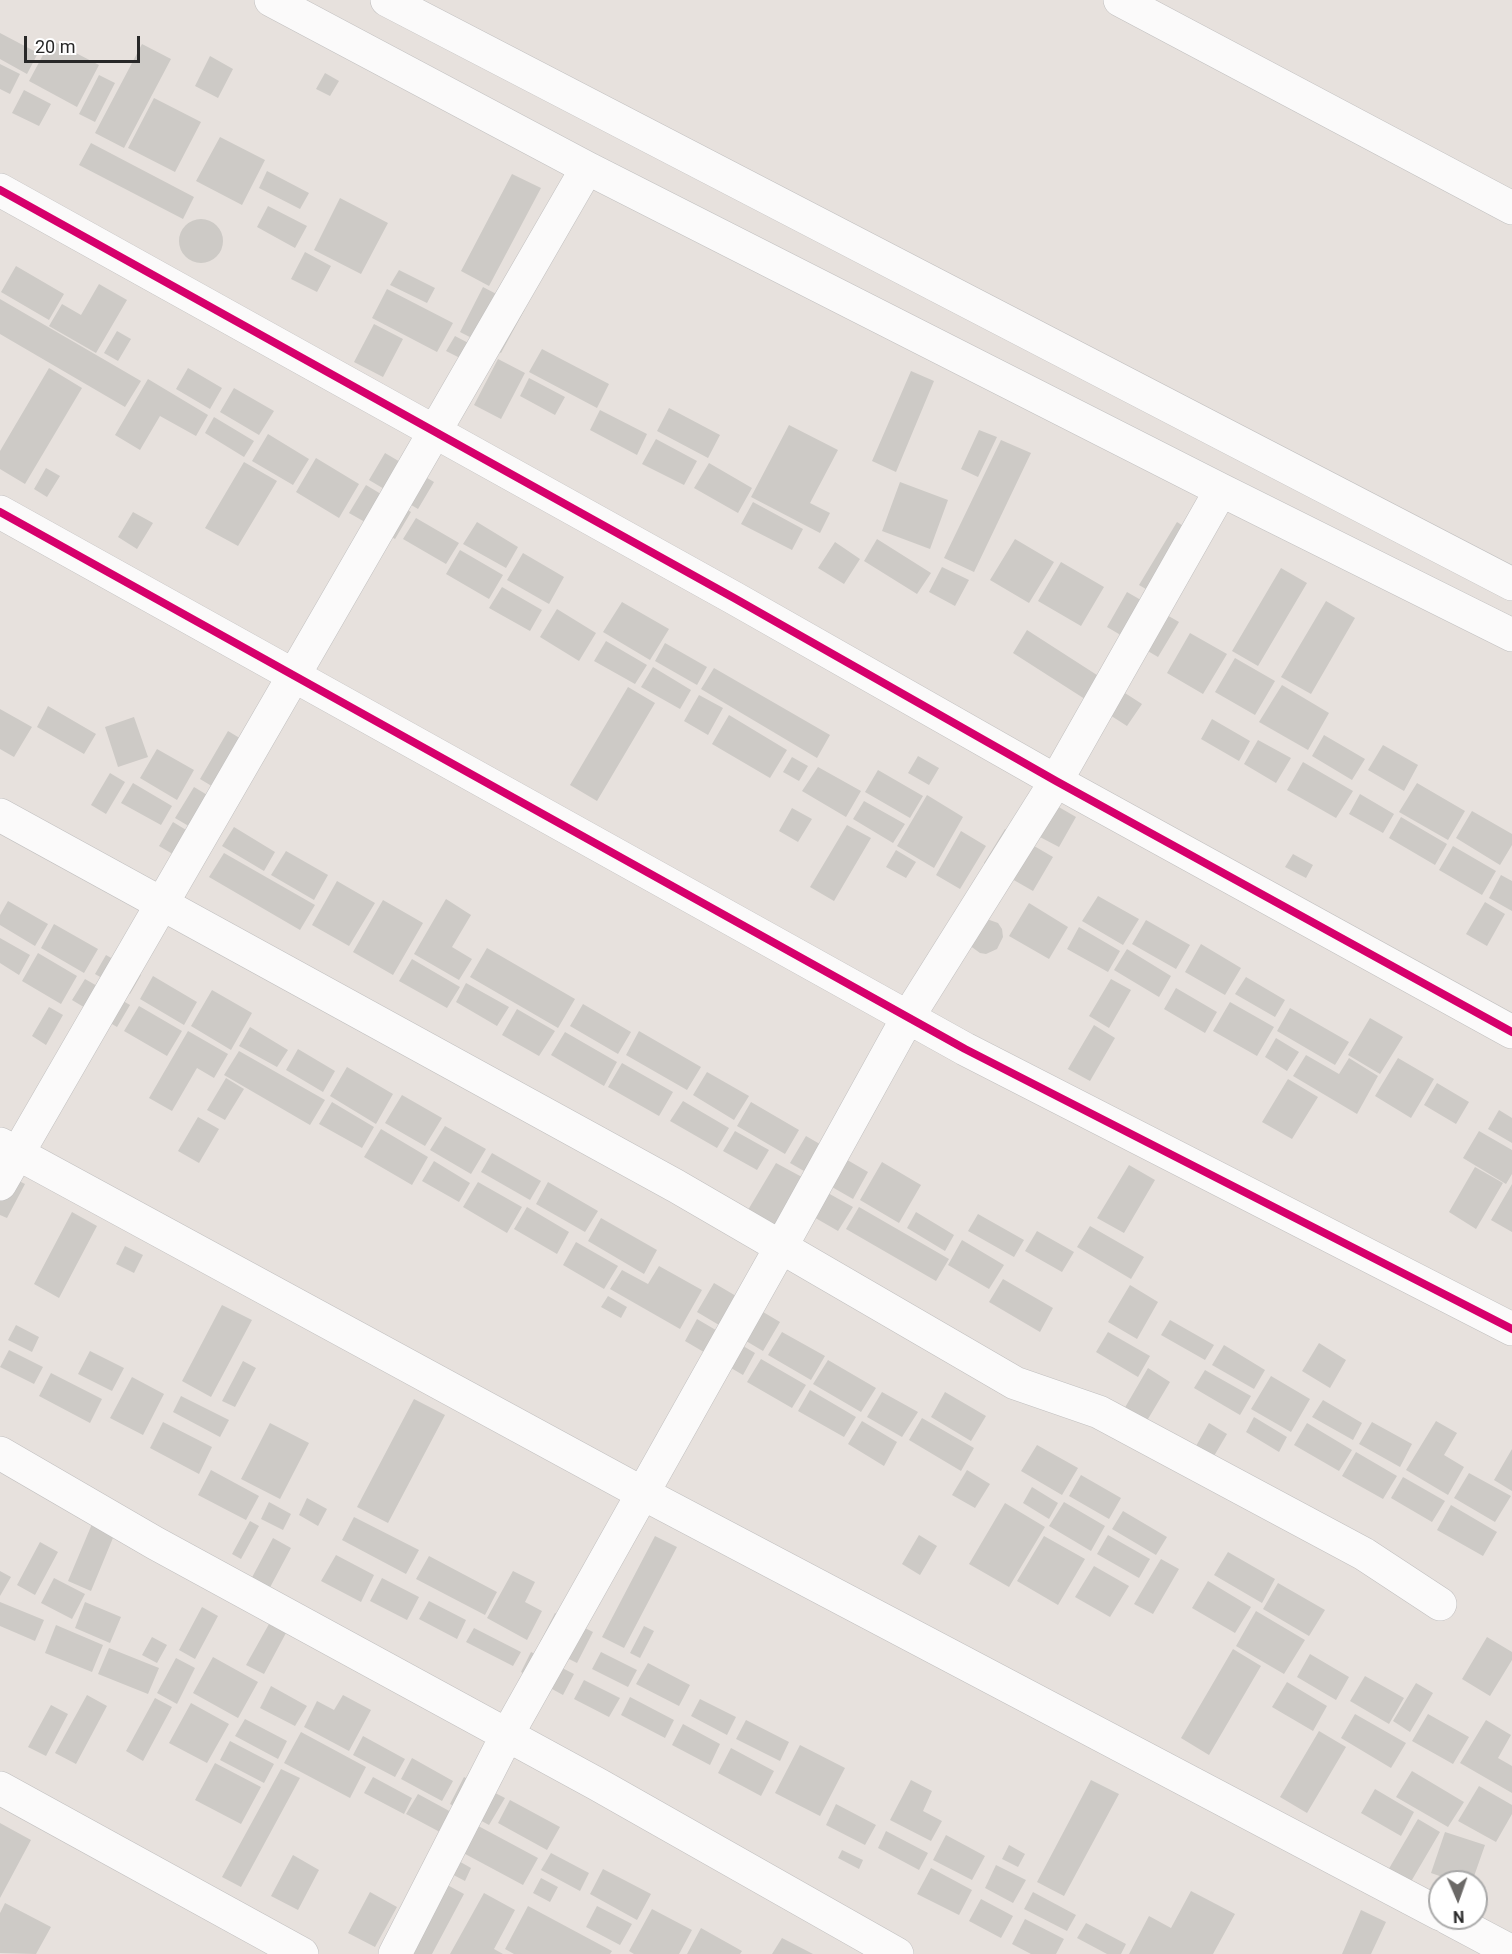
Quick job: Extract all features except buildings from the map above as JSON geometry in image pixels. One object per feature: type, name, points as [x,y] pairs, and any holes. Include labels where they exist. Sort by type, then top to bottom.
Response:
[{"type":"street","points":[[271,0],[587,168],[1512,635]]},
{"type":"street","points":[[387,0],[1512,584]]},
{"type":"street","points":[[1120,0],[1512,208]]},
{"type":"street","points":[[0,1184],[9,1149],[161,905],[587,168]]},
{"type":"street","points":[[0,190],[745,604],[1056,781],[1512,1032]]},
{"type":"street","points":[[395,1954],[507,1735],[908,1017],[1056,781],[1221,490]]},
{"type":"street","points":[[0,512],[965,1049],[1512,1329]]},
{"type":"street","points":[[0,815],[676,1186],[1015,1383],[1099,1413],[1364,1554],[1440,1604]]},
{"type":"street","points":[[9,1149],[642,1492],[1428,1908]]},
{"type":"street","points":[[0,1453],[155,1543],[597,1784],[897,1954]]},
{"type":"street","points":[[0,1788],[302,1954]]},
{"type":"street","points":[[1471,1930],[1512,1952]]},
{"type":"cycle path","points":[[0,190],[734,598],[1056,781],[1512,1032]]},
{"type":"cycle path","points":[[0,512],[965,1049],[1512,1329]]}]
